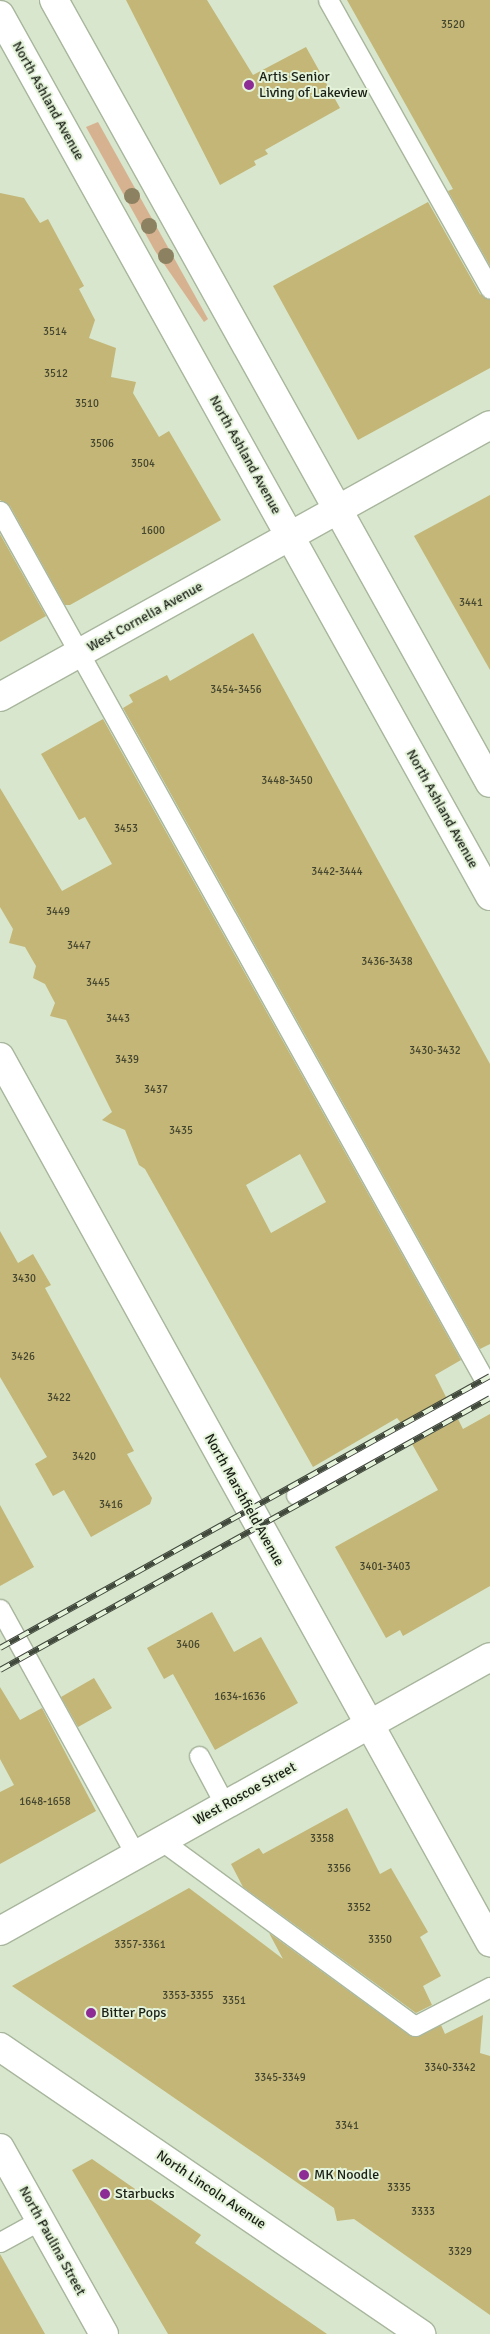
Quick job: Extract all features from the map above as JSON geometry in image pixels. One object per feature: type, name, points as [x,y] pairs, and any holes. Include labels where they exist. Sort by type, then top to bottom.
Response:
[{"type":"main road","points":[[54,0],[490,783]]},
{"type":"main road","name":"North Ashland Avenue","points":[[0,15],[490,896]]},
{"type":"main road","points":[[338,510],[490,425]]},
{"type":"main road","name":"West Cornelia Avenue","points":[[0,697],[338,510]]},
{"type":"main road","name":"North Marshfield Avenue","points":[[0,1057],[368,1726],[490,1942]]},
{"type":"main road","name":"West Roscoe Street","points":[[0,1930],[490,1657]]},
{"type":"main road","name":"North Lincoln Avenue","points":[[0,2047],[421,2334]]},
{"type":"main road","name":"North Paulina Street","points":[[0,2148],[104,2334]]},
{"type":"lane","points":[[328,0],[490,289]]},
{"type":"lane","points":[[0,511],[490,1389],[296,1495]]},
{"type":"lane","points":[[0,1609],[136,1855]]},
{"type":"lane","points":[[199,1756],[225,1805]]},
{"type":"lane","points":[[162,1841],[415,2026],[490,1987]]},
{"type":"lane","points":[[0,2242],[40,2220]]},
{"type":"shaded area","points":[[98,122],[208,319],[204,322],[155,251],[86,127]]},
{"type":"building","name":"Artis Senior Living of Lakeview","points":[[126,0],[207,0],[253,75],[306,47],[340,108],[265,150],[268,154],[254,161],[256,165],[220,185]]},
{"type":"building","points":[[347,0],[490,0],[490,266],[448,191],[453,189]]},
{"type":"building","points":[[0,193],[24,198],[40,223],[48,219],[84,286],[79,289],[95,320],[89,338],[116,348],[111,377],[136,382],[133,393],[159,437],[169,431],[221,520],[70,605],[65,605],[10,506],[0,500]]},
{"type":"building","points":[[428,202],[480,294],[490,300],[490,368],[358,440],[273,286]]},
{"type":"building","points":[[490,495],[490,670],[414,536]]},
{"type":"building","points":[[0,534],[46,616],[0,642]]},
{"type":"building","points":[[253,633],[490,1064],[490,1344],[480,1349],[123,708],[133,702],[129,695],[167,675],[170,681]]},
{"type":"building","points":[[103,719],[461,1360],[435,1375],[447,1399],[402,1424],[397,1418],[313,1467],[145,1169],[139,1165],[125,1130],[102,1120],[112,1112],[66,1020],[50,1016],[55,1003],[45,984],[33,978],[36,966],[25,947],[9,943],[13,929],[0,907],[0,788],[62,891],[112,864],[85,817],[79,820],[41,754]],"holes":[[[300,1154],[326,1202],[271,1233],[246,1185]]]},
{"type":"building","points":[[0,1231],[18,1263],[33,1254],[51,1285],[45,1288],[134,1451],[127,1454],[152,1498],[150,1504],[91,1537],[64,1490],[53,1496],[35,1464],[47,1457],[0,1377]]},
{"type":"building","points":[[490,1414],[490,1586],[403,1636],[400,1630],[386,1638],[335,1547],[438,1490],[412,1444],[458,1419],[463,1429]]},
{"type":"building","points":[[0,1505],[34,1567],[0,1586]]},
{"type":"building","points":[[212,1612],[234,1652],[261,1637],[298,1703],[215,1750],[173,1674],[164,1679],[147,1648]]},
{"type":"building","points":[[94,1678],[112,1708],[78,1727],[61,1697]]},
{"type":"building","points":[[0,1687],[20,1720],[42,1708],[96,1811],[0,1864],[0,1792],[14,1785],[0,1759]]},
{"type":"building","points":[[347,1808],[380,1874],[391,1868],[428,1932],[420,1937],[441,1976],[423,1986],[432,2005],[416,2013],[243,1887],[231,1864],[259,1848],[263,1854]]},
{"type":"building","points":[[189,1888],[283,1959],[269,1933],[409,2035],[420,2036],[441,2025],[445,2034],[483,2015],[480,2053],[490,2056],[490,2315],[354,2219],[337,2221],[334,2208],[12,1986]]},
{"type":"building","points":[[92,2159],[201,2235],[195,2243],[327,2334],[168,2334],[72,2170]]},
{"type":"building","points":[[0,2254],[45,2334],[0,2334]]},
{"type":"railway","points":[[0,1648],[490,1376]]},
{"type":"railway","points":[[0,1670],[490,1398]]},
{"type":"place","name":"Artis Senior Living of Lakeview","points":[[249,85]]},
{"type":"place","name":"Bitter Pops","points":[[91,2013]]},
{"type":"place","name":"MK Noodle","points":[[304,2175]]},
{"type":"place","name":"Starbucks","points":[[105,2194]]}]
